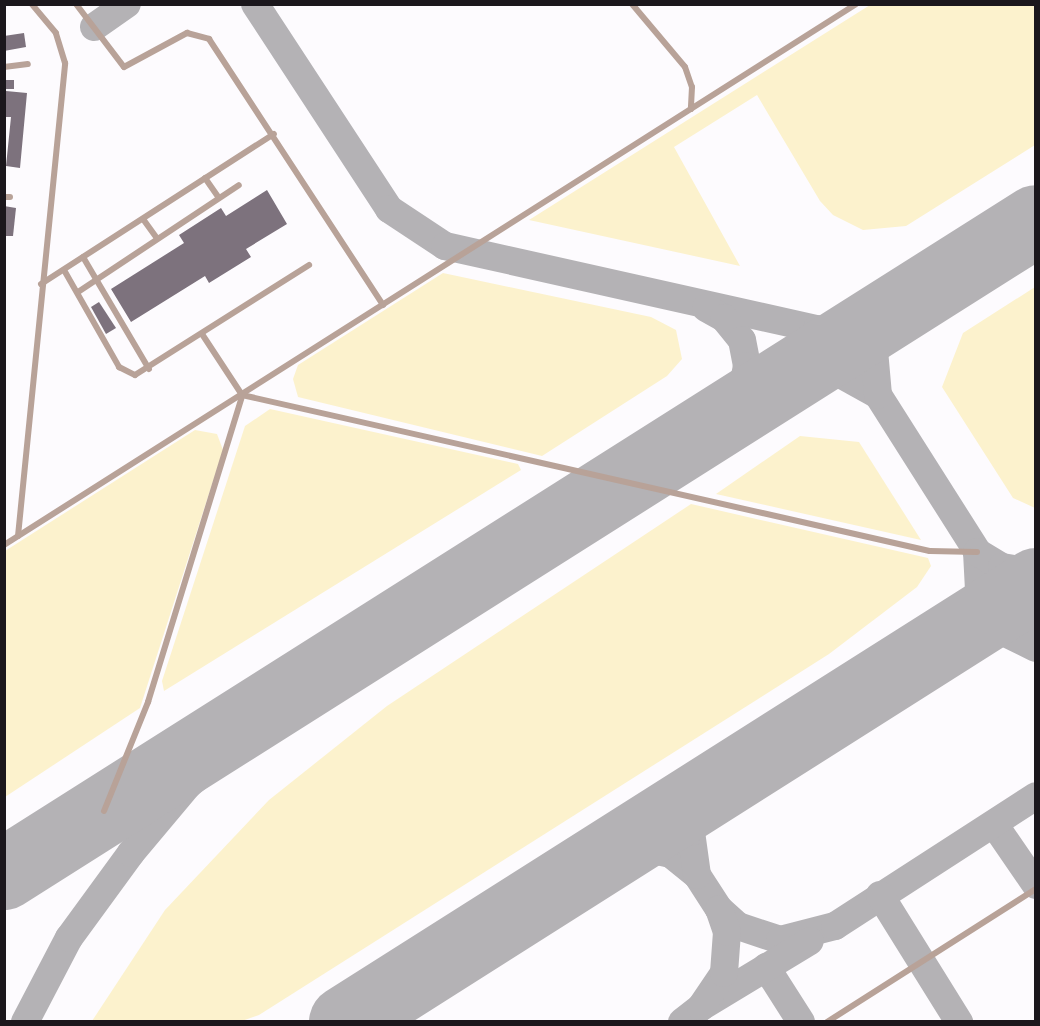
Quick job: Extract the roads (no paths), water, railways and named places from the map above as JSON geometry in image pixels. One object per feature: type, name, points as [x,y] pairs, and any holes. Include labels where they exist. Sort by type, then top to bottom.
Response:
[{"type":"lane","points":[[18,536],[41,285],[65,63],[56,33],[32,4]]},
{"type":"lane","points":[[76,4],[124,67],[181,35],[205,36],[274,134],[383,304]]},
{"type":"lane","points":[[632,4],[685,67],[692,87],[690,109]]},
{"type":"lane","points":[[4,545],[856,4]]},
{"type":"lane","points":[[4,67],[28,64]]},
{"type":"lane","points":[[41,285],[274,134]]},
{"type":"lane","points":[[205,178],[219,198]]},
{"type":"lane","points":[[78,292],[156,238],[239,185]]},
{"type":"lane","points":[[143,219],[156,238]]},
{"type":"lane","points":[[83,258],[149,369]]},
{"type":"lane","points":[[64,270],[123,370],[135,375],[149,369],[309,265]]},
{"type":"lane","points":[[202,334],[242,395],[930,551],[977,552]]},
{"type":"lane","points":[[104,811],[148,702],[242,395]]},
{"type":"lane","points":[[827,1022],[1035,890]]}]
